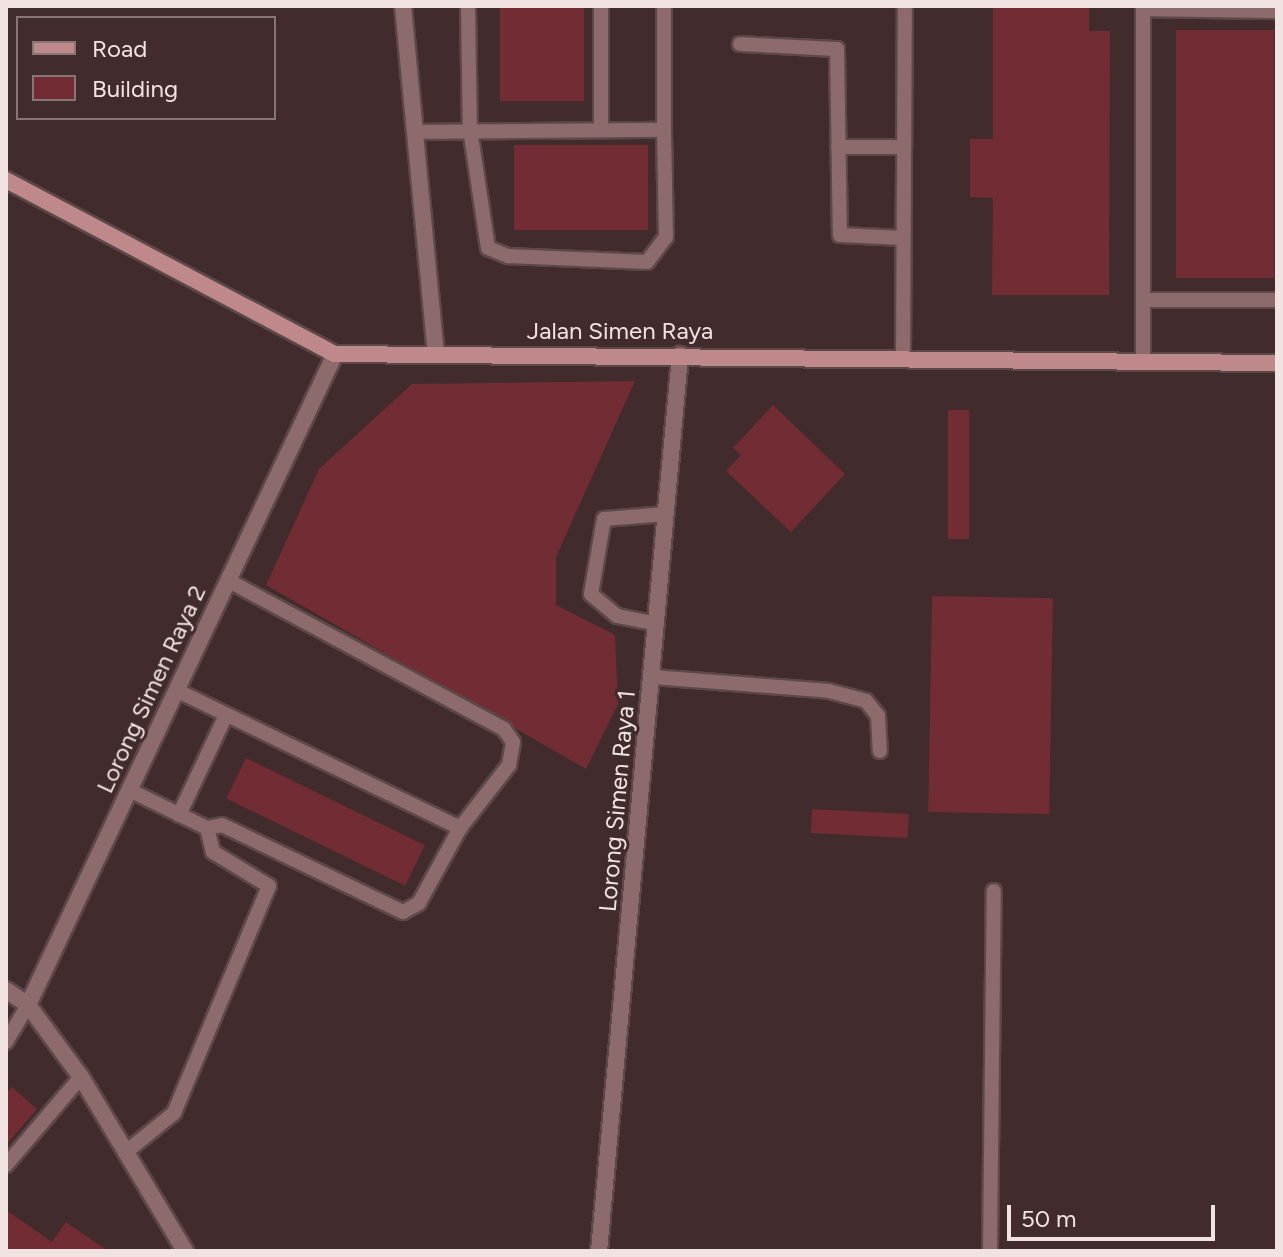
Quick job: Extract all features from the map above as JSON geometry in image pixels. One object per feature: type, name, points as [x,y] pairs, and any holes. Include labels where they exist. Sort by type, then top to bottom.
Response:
[{"type":"street","points":[[403,6],[436,354]]},
{"type":"street","name":"Jalan Simen Raya","points":[[6,180],[335,354],[1277,363]]},
{"type":"street","name":"Lorong Simen Raya 2","points":[[28,1005],[335,354]]},
{"type":"street","name":"Lorong Simen Raya 1","points":[[599,1251],[680,355]]},
{"type":"street","points":[[6,990],[28,1005],[81,1077],[185,1251]]},
{"type":"lane","points":[[468,6],[470,129],[488,248],[508,256],[647,262],[666,237],[664,6]]},
{"type":"lane","points":[[601,6],[601,130]]},
{"type":"lane","points":[[903,358],[905,6]]},
{"type":"lane","points":[[1143,361],[1143,8],[1277,11]]},
{"type":"lane","points":[[740,44],[837,49],[840,235],[903,238]]},
{"type":"lane","points":[[415,132],[470,129],[664,130]]},
{"type":"lane","points":[[838,147],[904,147]]},
{"type":"lane","points":[[1143,300],[1277,300]]},
{"type":"lane","points":[[657,624],[617,616],[591,594],[604,519],[666,514]]},
{"type":"lane","points":[[131,791],[207,828],[222,825],[403,912],[419,903],[460,828],[509,765],[513,742],[504,729],[229,581]]},
{"type":"lane","points":[[653,677],[829,691],[866,701],[878,716],[880,751]]},
{"type":"lane","points":[[178,691],[460,828]]},
{"type":"lane","points":[[179,815],[226,715]]},
{"type":"lane","points":[[126,1152],[174,1113],[267,896],[262,876],[213,852],[207,828]]},
{"type":"lane","points":[[990,1251],[994,891]]},
{"type":"lane","name":"Lorong Simen Raya 2","points":[[6,1042],[28,1005]]},
{"type":"lane","points":[[6,1165],[81,1077]]},
{"type":"building","points":[[500,6],[584,6],[584,101],[500,101]]},
{"type":"building","points":[[993,6],[1089,6],[1089,31],[1110,31],[1109,295],[992,295],[993,198],[970,197],[970,139],[993,139]]},
{"type":"building","points":[[1176,30],[1274,30],[1274,278],[1176,278]]},
{"type":"building","points":[[514,145],[648,145],[648,230],[514,230]]},
{"type":"building","points":[[635,381],[556,557],[556,605],[615,635],[618,704],[586,769],[266,585],[319,469],[412,384]]},
{"type":"building","points":[[773,405],[845,474],[791,532],[726,471],[741,455],[733,448]]},
{"type":"building","points":[[948,410],[969,410],[969,539],[948,539]]},
{"type":"building","points":[[932,596],[1053,598],[1049,814],[928,812]]},
{"type":"building","points":[[246,758],[425,845],[405,886],[226,798]]},
{"type":"building","points":[[812,809],[909,814],[908,838],[811,833]]},
{"type":"building","points":[[12,1087],[37,1109],[6,1145],[6,1094]]},
{"type":"building","points":[[6,1210],[52,1242],[66,1222],[108,1251],[6,1251]]}]
